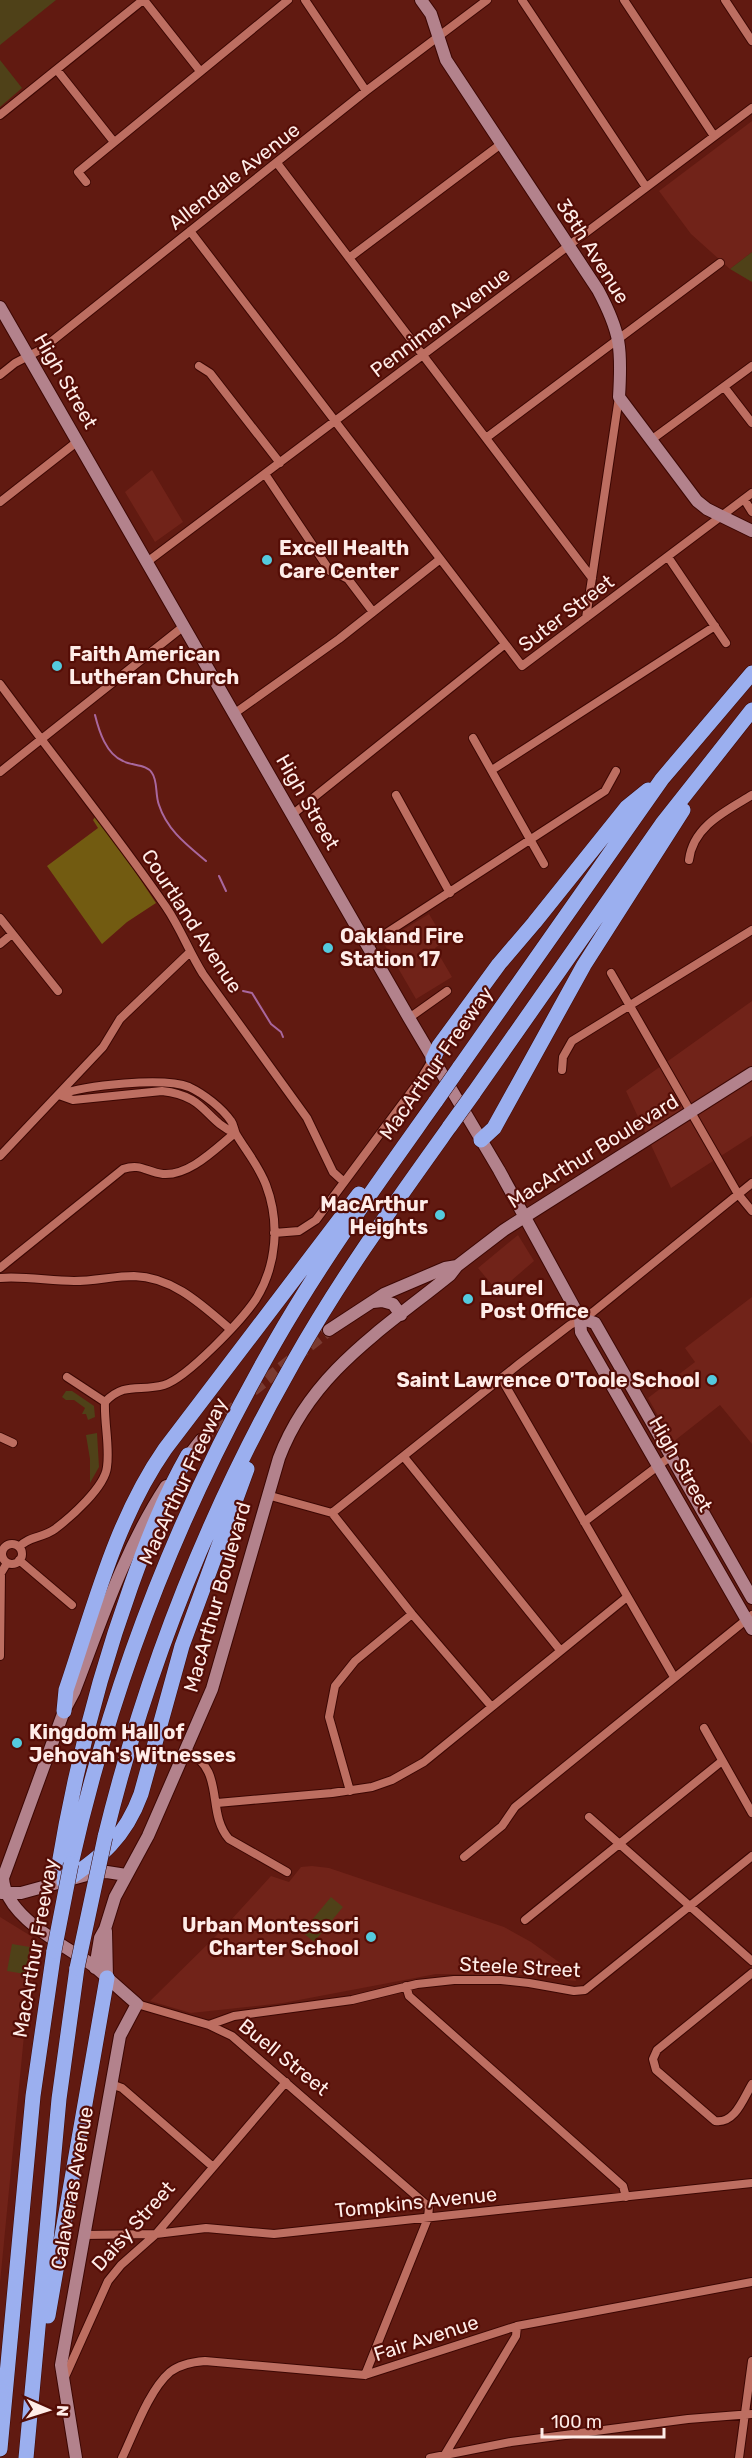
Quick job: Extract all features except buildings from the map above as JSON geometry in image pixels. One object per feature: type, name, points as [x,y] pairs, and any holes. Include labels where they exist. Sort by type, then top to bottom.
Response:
[{"type":"highway","name":"MacArthur Freeway","points":[[0,2449],[39,2049],[61,1916],[64,1872],[123,1678],[157,1587],[195,1498],[235,1415],[290,1316],[332,1250],[662,779],[752,673]]},
{"type":"highway","points":[[27,2458],[59,2099],[77,1968],[105,1837],[138,1718],[181,1597],[230,1484],[273,1399],[294,1360],[355,1261],[662,824],[726,740],[752,710]]},
{"type":"highway","points":[[481,1140],[494,1128],[584,965],[726,740]]},
{"type":"highway","points":[[433,1059],[439,1046],[499,964],[627,807],[662,779]]},
{"type":"highway","points":[[64,1711],[66,1690],[115,1545],[136,1494],[150,1471],[332,1227],[436,1101]]},
{"type":"highway","points":[[64,1872],[109,1848],[133,1815],[191,1617],[273,1399]]},
{"type":"highway","points":[[64,1872],[83,1744],[111,1644],[154,1524],[188,1455]]},
{"type":"highway","points":[[32,2398],[53,2290],[101,1973]]},
{"type":"highway","points":[[0,2359],[12,2317]]},
{"type":"main road","name":"38th Avenue","points":[[421,0],[431,15],[446,60],[598,290],[611,314],[619,339],[621,365],[619,397]]},
{"type":"main road","name":"High Street","points":[[0,307],[526,1217],[580,1318],[581,1332],[750,1621]]},
{"type":"main road","points":[[619,397],[697,501],[752,531]]},
{"type":"main road","name":"MacArthur Boulevard","points":[[126,1875],[148,1836],[221,1663],[267,1495],[288,1435],[310,1399],[328,1376],[350,1356],[450,1275],[457,1266],[526,1217],[752,1073]]},
{"type":"main road","name":"MacArthur Boulevard","points":[[329,1330],[384,1294],[437,1271],[457,1266]]},
{"type":"main road","points":[[370,1302],[388,1302],[398,1308],[401,1315]]},
{"type":"main road","name":"High Street","points":[[580,1318],[595,1323],[751,1592]]},
{"type":"main road","points":[[101,1973],[108,1946],[105,1929],[113,1903],[126,1875],[107,1872],[64,1872],[21,1893],[4,1893],[3,1878],[64,1711],[74,1692],[132,1546],[157,1499],[201,1440]]},
{"type":"main road","name":"Buell Street","points":[[4,1893],[28,1922],[101,1973],[137,2004]]},
{"type":"main road","name":"Calaveras Avenue","points":[[63,2382],[61,2365],[120,2036],[137,2004]]},
{"type":"main road","points":[[63,2382],[76,2458]]},
{"type":"street","points":[[0,115],[143,0],[200,71]]},
{"type":"street","points":[[86,182],[78,172],[288,0]]},
{"type":"street","points":[[305,0],[366,91]]},
{"type":"street","name":"Allendale Avenue","points":[[0,375],[15,363],[42,349],[366,91],[487,0]]},
{"type":"street","points":[[522,0],[646,187]]},
{"type":"street","points":[[624,0],[714,136]]},
{"type":"street","points":[[725,0],[752,41]]},
{"type":"street","points":[[57,70],[114,142]]},
{"type":"street","name":"Penniman Avenue","points":[[147,562],[752,108]]},
{"type":"street","points":[[349,258],[501,144]]},
{"type":"street","points":[[277,163],[592,578]]},
{"type":"street","points":[[190,231],[504,645]]},
{"type":"street","points":[[486,438],[720,263]]},
{"type":"street","points":[[199,366],[210,373],[280,463]]},
{"type":"street","points":[[651,440],[752,366]]},
{"type":"street","points":[[725,388],[752,423]]},
{"type":"street","points":[[586,618],[619,397]]},
{"type":"street","points":[[0,502],[78,441]]},
{"type":"street","points":[[265,474],[334,573],[348,579],[373,612]]},
{"type":"street","name":"Suter Street","points":[[293,814],[504,645],[522,666],[752,493]]},
{"type":"street","points":[[744,500],[752,512]]},
{"type":"street","points":[[668,557],[726,643]]},
{"type":"street","points":[[235,713],[373,612],[439,560]]},
{"type":"street","points":[[0,772],[184,626]]},
{"type":"street","points":[[492,770],[715,626]]},
{"type":"street","name":"Courtland Avenue","points":[[0,684],[118,837],[177,925],[189,952],[250,1041],[307,1118],[333,1172],[344,1182]]},
{"type":"street","points":[[473,738],[544,864]]},
{"type":"street","points":[[368,945],[605,791],[616,771]]},
{"type":"street","points":[[396,795],[450,893]]},
{"type":"street","points":[[689,860],[693,844],[708,823],[752,795]]},
{"type":"street","points":[[0,918],[58,991]]},
{"type":"street","points":[[562,1070],[562,1057],[572,1041],[752,930]]},
{"type":"street","points":[[0,944],[12,934]]},
{"type":"street","points":[[0,1156],[103,1047],[120,1019],[189,952]]},
{"type":"street","points":[[611,973],[738,1194],[752,1211]]},
{"type":"street","points":[[409,1018],[447,992]]},
{"type":"street","points":[[274,1233],[306,1229],[316,1220],[420,1080],[433,1059]]},
{"type":"street","points":[[59,1095],[74,1090],[94,1088],[164,1082],[181,1084],[208,1099],[232,1122],[235,1133],[246,1146],[265,1183],[272,1205],[274,1233],[269,1268],[262,1287],[247,1310],[179,1378],[151,1388],[130,1387],[118,1391],[105,1402]]},
{"type":"street","points":[[0,1268],[123,1169],[137,1166],[161,1174],[183,1171],[235,1133]]},
{"type":"street","points":[[332,1513],[501,1378],[580,1318],[593,1312],[752,1183]]},
{"type":"street","points":[[0,1278],[80,1281],[137,1276],[184,1291],[230,1329]]},
{"type":"street","points":[[67,1377],[105,1402]]},
{"type":"street","points":[[501,1378],[674,1677]]},
{"type":"street","points":[[18,1547],[25,1540],[47,1534],[56,1528],[104,1480],[108,1465],[105,1402]]},
{"type":"street","points":[[0,1437],[13,1443]]},
{"type":"street","points":[[404,1456],[560,1650]]},
{"type":"street","points":[[584,1522],[671,1456]]},
{"type":"street","points":[[267,1495],[332,1513],[412,1614],[491,1706]]},
{"type":"street","points":[[9,1544],[18,1547],[21,1552],[19,1560],[14,1564],[7,1563],[2,1556],[2,1546],[9,1544]]},
{"type":"street","points":[[19,1560],[72,1605]]},
{"type":"street","points":[[0,1656],[1,1573],[7,1563]]},
{"type":"street","points":[[217,1803],[350,1791],[372,1787],[409,1772],[627,1597]]},
{"type":"street","points":[[350,1791],[342,1754],[329,1717],[335,1686],[355,1660],[412,1614]]},
{"type":"street","points":[[464,1857],[502,1826],[515,1807],[674,1677],[750,1621]]},
{"type":"street","points":[[704,1728],[752,1814]]},
{"type":"street","points":[[186,1750],[200,1758],[206,1765],[223,1832],[229,1839],[287,1872]]},
{"type":"street","points":[[525,1920],[722,1761]]},
{"type":"street","points":[[589,1816],[752,1961]]},
{"type":"street","name":"Steele Street","points":[[209,2025],[234,2016],[352,2000],[405,1986],[454,1980],[529,1983],[574,1991],[585,1990],[688,1905],[752,1856]]},
{"type":"street","points":[[752,1973],[657,2050],[652,2059],[656,2070],[715,2121],[723,2122],[731,2118],[752,2084]]},
{"type":"street","points":[[405,1986],[409,1996],[623,2186],[626,2197]]},
{"type":"street","name":"Buell Street","points":[[137,2004],[209,2025],[232,2036],[429,2206],[428,2218]]},
{"type":"street","name":"Daisy Street","points":[[63,2382],[108,2281],[121,2265],[156,2234],[286,2082]]},
{"type":"street","points":[[111,2085],[122,2088],[212,2166]]},
{"type":"street","name":"Tompkins Avenue","points":[[83,2235],[156,2234],[206,2228],[274,2234],[752,2183]]},
{"type":"street","points":[[365,2375],[428,2218]]},
{"type":"street","name":"Fair Avenue","points":[[122,2458],[156,2389],[169,2373],[183,2364],[205,2361],[365,2375],[517,2326],[752,2282]]},
{"type":"street","points":[[444,2456],[516,2336],[517,2326]]},
{"type":"street","points":[[739,2458],[748,2414],[752,2361]]},
{"type":"street","points":[[430,2458],[511,2442],[688,2419],[748,2414]]},
{"type":"shaded area","points":[[0,0],[56,0],[0,45]]},
{"type":"shaded area","points":[[0,60],[22,88],[0,107]]},
{"type":"shaded area","points":[[752,121],[752,252],[730,269],[691,234],[659,191]]},
{"type":"shaded area","points":[[752,252],[752,282],[730,269]]},
{"type":"shaded area","points":[[152,470],[183,522],[155,542],[125,492]]},
{"type":"shaded area","points":[[95,817],[99,823],[102,822],[156,903],[127,922],[102,944],[47,866],[98,828],[93,820]]},
{"type":"shaded area","points":[[429,914],[445,941],[435,948],[452,977],[416,999],[383,942]]},
{"type":"shaded area","points":[[752,1001],[752,1136],[671,1188],[626,1091]]},
{"type":"shaded area","points":[[518,1235],[534,1261],[498,1292],[478,1268]]},
{"type":"shaded area","name":"Saint Lawrence O'Toole School","points":[[752,1297],[752,1444],[720,1405],[673,1442],[648,1398],[695,1362],[685,1348]]},
{"type":"shaded area","points":[[66,1391],[72,1391],[94,1406],[95,1417],[88,1420],[86,1414],[82,1414],[85,1408],[74,1400],[66,1400],[62,1397]]},
{"type":"shaded area","points":[[97,1433],[99,1467],[90,1483],[90,1459],[86,1435]]},
{"type":"shaded area","name":"Urban Montessori Charter School","points":[[301,1867],[329,1868],[504,1927],[531,1942],[574,1973],[576,1981],[523,1975],[436,1974],[283,2003],[191,2013],[150,2001],[221,1931],[271,1876],[289,1882]]},
{"type":"shaded area","points":[[331,1897],[343,1907],[314,1942],[302,1932]]},
{"type":"shaded area","points":[[0,1917],[31,1936],[39,1947],[25,2025],[0,2283]]},
{"type":"shaded area","points":[[12,1944],[30,1947],[25,1974],[7,1971]]},
{"type":"waterway","points":[[95,715],[101,735],[112,753],[127,763],[150,770],[155,780],[158,801],[167,822],[178,836],[206,861]]},
{"type":"waterway","points":[[219,876],[226,891]]},
{"type":"waterway","points":[[243,991],[252,993],[271,1024],[281,1032],[283,1037]]},
{"type":"tunnel","points":[[201,1440],[247,1395],[329,1330]]},
{"type":"place","name":"Excell Health Care Center","points":[[267,560]]},
{"type":"place","name":"Faith American Lutheran Church","points":[[57,666]]},
{"type":"place","name":"Oakland Fire Station 17","points":[[328,948]]},
{"type":"place","name":"MacArthur Heights","points":[[440,1215]]},
{"type":"place","name":"Laurel Post Office","points":[[468,1299]]},
{"type":"place","name":"Saint Lawrence O'Toole School","points":[[712,1380]]},
{"type":"place","name":"Kingdom Hall of Jehovah's Witnesses","points":[[17,1743]]},
{"type":"place","name":"Urban Montessori Charter School","points":[[371,1937]]}]
